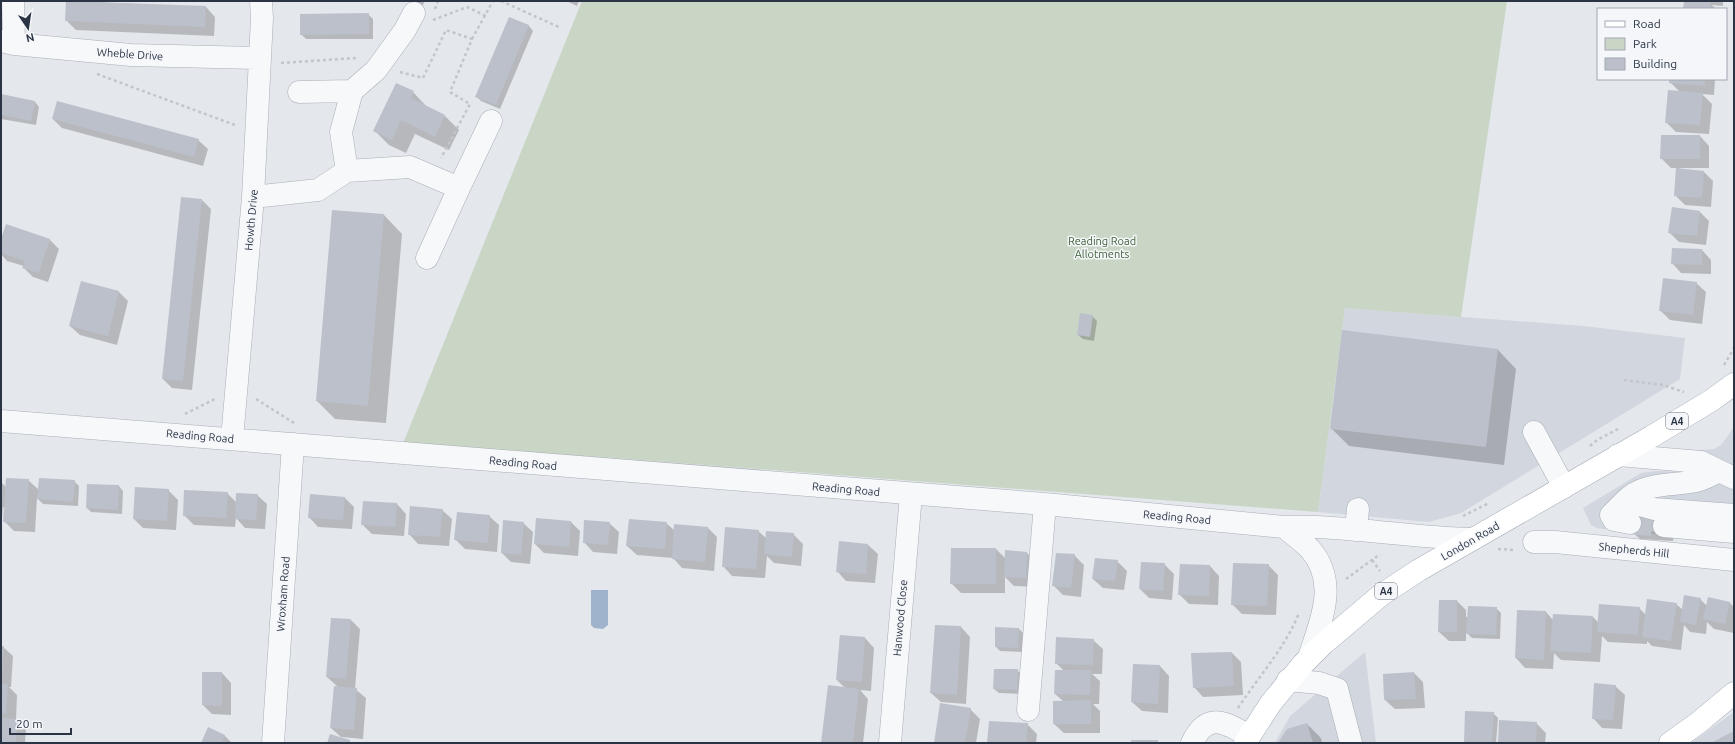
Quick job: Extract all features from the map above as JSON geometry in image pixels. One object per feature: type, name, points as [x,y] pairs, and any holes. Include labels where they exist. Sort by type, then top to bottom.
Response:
[{"type":"main road","name":"London Road","points":[[1247,739],[1288,680],[1310,657],[1381,595],[1419,570],[1712,400],[1734,384]]},
{"type":"main road","points":[[1670,743],[1698,723],[1734,693]]},
{"type":"street","points":[[8,42],[13,1]]},
{"type":"street","name":"Howth Drive","points":[[232,439],[253,197],[256,133],[266,61],[261,1]]},
{"type":"street","points":[[347,171],[341,132],[352,91],[369,64],[405,30],[414,13]]},
{"type":"street","name":"Wheble Drive","points":[[8,42],[131,55],[266,61]]},
{"type":"street","points":[[300,92],[352,91]]},
{"type":"street","points":[[427,258],[491,121]]},
{"type":"street","points":[[253,197],[318,190],[347,171],[410,167],[459,188]]},
{"type":"street","name":"Reading Road","points":[[1,421],[1046,504],[1284,527],[1312,526],[1357,519],[1419,537],[1473,539]]},
{"type":"street","points":[[1534,432],[1564,487]]},
{"type":"street","name":"Wroxham Road","points":[[273,743],[293,444]]},
{"type":"street","points":[[1618,455],[1702,462],[1727,475]]},
{"type":"street","points":[[1630,523],[1614,520],[1612,512],[1639,490],[1651,486],[1727,475]]},
{"type":"street","name":"Hanwood Close","points":[[890,743],[911,494]]},
{"type":"street","points":[[1625,501],[1654,509],[1734,515]]},
{"type":"street","points":[[1028,710],[1046,504]]},
{"type":"street","points":[[1664,526],[1734,532]]},
{"type":"street","points":[[1284,527],[1310,549],[1316,557],[1326,584],[1324,611],[1310,657]]},
{"type":"street","name":"Shepherds Hill","points":[[1534,542],[1555,542],[1734,560]]},
{"type":"street","points":[[1288,680],[1319,683],[1337,689],[1351,743]]},
{"type":"street","points":[[1192,743],[1201,728],[1214,722],[1228,723],[1247,739]]},
{"type":"path","points":[[438,1],[429,22],[467,7],[486,16]]},
{"type":"path","points":[[432,176],[470,104],[450,92],[472,39],[493,1]]},
{"type":"path","points":[[501,1],[560,28]]},
{"type":"path","points":[[266,61],[369,64],[423,78],[446,30],[472,39]]},
{"type":"path","points":[[95,74],[256,133]]},
{"type":"path","points":[[1624,380],[1663,385],[1688,394]]},
{"type":"path","points":[[1462,517],[1492,502]]},
{"type":"path","points":[[1340,583],[1384,551]]},
{"type":"path","points":[[1372,560],[1380,572]]},
{"type":"path","points":[[1238,709],[1286,640],[1293,628],[1300,610]]},
{"type":"shaded area","points":[[1345,308],[1583,326],[1685,338],[1680,379],[1461,513],[1429,522],[1318,512]]},
{"type":"shaded area","points":[[1734,427],[1734,539],[1624,532],[1597,528],[1591,525],[1583,508],[1641,473],[1656,471],[1688,472],[1692,451],[1714,449],[1721,445]]},
{"type":"shaded area","points":[[1365,652],[1376,743],[1275,743],[1290,716]]},
{"type":"shaded area","points":[[1734,712],[1734,743],[1691,743]]},
{"type":"green space","name":"Reading Road Allotments","points":[[582,1],[1507,1],[1461,317],[1345,308],[1318,512],[601,457],[402,446]]},
{"type":"water","points":[[591,590],[608,590],[608,625],[603,629],[594,628],[591,625]]},
{"type":"building","points":[[66,1],[206,6],[205,27],[65,21]]},
{"type":"building","points":[[1684,1],[1711,2],[1710,8],[1683,8]]},
{"type":"building","points":[[369,13],[369,34],[300,35],[300,14]]},
{"type":"building","points":[[509,17],[529,25],[496,105],[475,97]]},
{"type":"building","points":[[1669,80],[1705,80],[1705,86],[1669,83]]},
{"type":"building","points":[[396,83],[414,91],[411,98],[445,115],[435,137],[401,120],[392,140],[373,131]]},
{"type":"building","points":[[1668,90],[1703,93],[1700,125],[1665,123]]},
{"type":"building","points":[[1,94],[35,101],[31,121],[1,115]]},
{"type":"building","points":[[57,101],[199,139],[194,157],[52,119]]},
{"type":"building","points":[[1661,135],[1700,135],[1700,159],[1660,159]]},
{"type":"building","points":[[1676,168],[1704,171],[1702,198],[1674,196]]},
{"type":"building","points":[[181,197],[202,199],[183,381],[162,379]]},
{"type":"building","points":[[1672,207],[1700,211],[1697,236],[1668,233]]},
{"type":"building","points":[[332,210],[384,214],[368,406],[316,401]]},
{"type":"building","points":[[6,224],[50,239],[39,273],[22,268],[25,261],[1,253],[1,239]]},
{"type":"building","points":[[1672,248],[1702,249],[1702,265],[1671,264]]},
{"type":"building","points":[[1663,278],[1697,282],[1693,315],[1659,311]]},
{"type":"building","points":[[81,281],[119,291],[108,336],[69,326]]},
{"type":"building","points":[[1080,313],[1093,315],[1090,337],[1077,335]]},
{"type":"building","points":[[1342,330],[1498,349],[1486,447],[1330,429]]},
{"type":"building","points":[[6,478],[29,479],[26,523],[3,522]]},
{"type":"building","points":[[39,478],[75,480],[73,502],[37,499]]},
{"type":"building","points":[[87,484],[119,485],[118,510],[86,508]]},
{"type":"building","points":[[135,487],[169,489],[167,521],[133,519]]},
{"type":"building","points":[[184,490],[228,492],[226,518],[183,516]]},
{"type":"building","points":[[236,493],[258,494],[256,520],[235,519]]},
{"type":"building","points":[[310,494],[345,497],[343,520],[308,518]]},
{"type":"building","points":[[363,501],[397,503],[395,527],[361,525]]},
{"type":"building","points":[[410,506],[443,509],[440,537],[408,535]]},
{"type":"building","points":[[457,512],[490,515],[488,543],[454,540]]},
{"type":"building","points":[[1630,516],[1665,518],[1664,532],[1629,530]]},
{"type":"building","points":[[536,518],[571,521],[569,547],[534,544]]},
{"type":"building","points":[[629,519],[667,522],[665,549],[626,546]]},
{"type":"building","points":[[503,520],[524,522],[521,555],[501,553]]},
{"type":"building","points":[[584,520],[610,522],[608,545],[583,543]]},
{"type":"building","points":[[674,524],[708,527],[705,562],[672,559]]},
{"type":"building","points":[[725,527],[759,530],[756,569],[722,567]]},
{"type":"building","points":[[766,531],[794,533],[792,557],[764,554]]},
{"type":"building","points":[[839,541],[868,544],[866,574],[836,572]]},
{"type":"building","points":[[951,548],[996,548],[996,584],[950,584]]},
{"type":"building","points":[[1005,550],[1027,552],[1026,578],[1004,577]]},
{"type":"building","points":[[1056,553],[1075,554],[1071,588],[1052,586]]},
{"type":"building","points":[[1095,558],[1118,560],[1115,581],[1092,579]]},
{"type":"building","points":[[1141,562],[1165,563],[1163,591],[1139,589]]},
{"type":"building","points":[[1233,563],[1269,564],[1267,606],[1231,605]]},
{"type":"building","points":[[1180,564],[1210,565],[1209,596],[1178,595]]},
{"type":"building","points":[[1684,595],[1701,598],[1696,625],[1680,622]]},
{"type":"building","points":[[1708,597],[1730,602],[1725,624],[1703,619]]},
{"type":"building","points":[[1647,599],[1677,603],[1671,641],[1642,637]]},
{"type":"building","points":[[1439,600],[1457,600],[1457,632],[1438,632]]},
{"type":"building","points":[[1599,604],[1640,607],[1638,635],[1597,632]]},
{"type":"building","points":[[1468,606],[1497,607],[1496,635],[1466,634]]},
{"type":"building","points":[[1517,610],[1546,611],[1544,660],[1515,658]]},
{"type":"building","points":[[1553,614],[1593,616],[1591,653],[1550,651]]},
{"type":"building","points":[[331,618],[351,619],[346,679],[326,677]]},
{"type":"building","points":[[935,625],[961,626],[957,695],[930,693]]},
{"type":"building","points":[[995,627],[1019,628],[1018,648],[995,647]]},
{"type":"building","points":[[840,635],[865,637],[862,682],[836,680]]},
{"type":"building","points":[[1056,637],[1094,639],[1093,665],[1055,664]]},
{"type":"building","points":[[1,646],[4,646],[2,677],[1,676]]},
{"type":"building","points":[[1232,652],[1234,686],[1193,688],[1191,653]]},
{"type":"building","points":[[1133,664],[1160,665],[1158,704],[1131,702]]},
{"type":"building","points":[[994,669],[1018,669],[1017,690],[993,689]]},
{"type":"building","points":[[1055,670],[1091,670],[1090,695],[1054,694]]},
{"type":"building","points":[[202,672],[222,672],[222,706],[202,705]]},
{"type":"building","points":[[1414,672],[1416,699],[1384,700],[1383,674]]},
{"type":"building","points":[[1594,683],[1616,685],[1613,720],[1592,719]]},
{"type":"building","points":[[1,684],[8,684],[6,714],[1,713]]},
{"type":"building","points":[[828,685],[859,689],[853,743],[821,743]]},
{"type":"building","points":[[334,686],[357,688],[354,730],[330,728]]},
{"type":"building","points":[[1091,700],[1091,724],[1053,724],[1053,701]]},
{"type":"building","points":[[940,703],[971,708],[965,743],[934,743]]},
{"type":"building","points":[[1465,711],[1494,712],[1492,743],[1464,743]]},
{"type":"building","points":[[1,718],[17,719],[16,743],[1,743]]},
{"type":"building","points":[[1499,720],[1537,722],[1536,743],[1498,743]]},
{"type":"building","points":[[989,721],[1028,723],[1026,743],[987,743]]},
{"type":"building","points":[[1307,723],[1313,743],[1278,743],[1287,729]]},
{"type":"building","points":[[208,727],[225,735],[222,743],[201,743]]},
{"type":"building","points":[[1734,731],[1734,743],[1711,743]]},
{"type":"building","points":[[330,734],[350,740],[350,743],[327,743]]},
{"type":"building","points":[[1131,740],[1158,740],[1158,743],[1131,743]]},
{"type":"tunnel","points":[[1630,523],[1664,526]]}]
